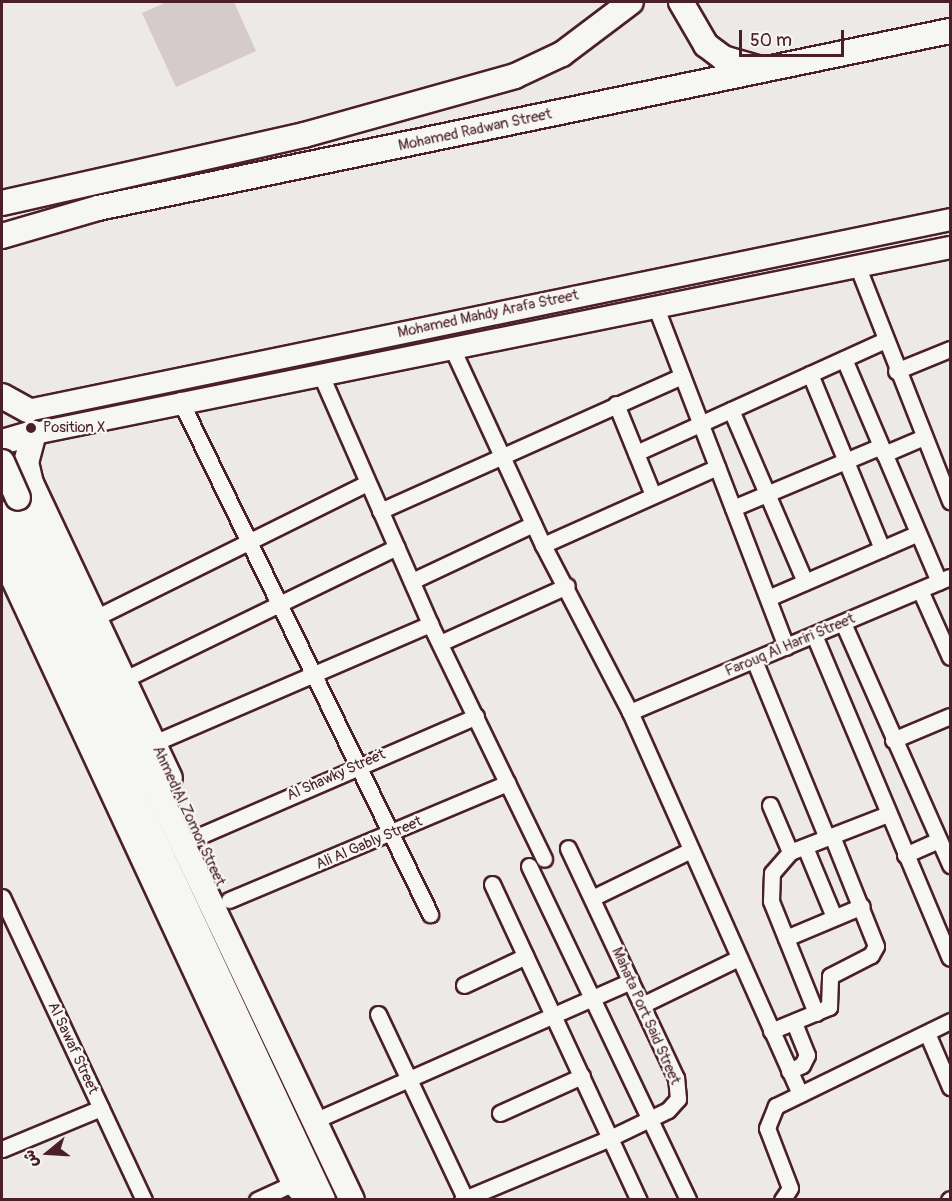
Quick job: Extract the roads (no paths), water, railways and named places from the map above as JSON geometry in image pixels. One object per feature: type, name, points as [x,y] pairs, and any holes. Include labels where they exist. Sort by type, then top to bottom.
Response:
[{"type":"main road","points":[[2,202],[304,135],[515,76],[562,54],[631,2]]},
{"type":"main road","points":[[681,2],[706,45],[743,66],[765,69]]},
{"type":"main road","name":"Mohamed Radwan Street","points":[[2,236],[98,208],[951,31]]},
{"type":"main road","points":[[2,396],[30,422]]},
{"type":"main road","points":[[2,414],[30,422]]},
{"type":"main road","points":[[2,442],[30,422]]},
{"type":"main road","name":"Ahmed Al Zomor Street","points":[[30,422],[26,462],[31,483],[97,617],[197,837],[316,1086],[315,1118],[352,1200]]},
{"type":"main road","points":[[2,462],[315,1118]]},
{"type":"main road","points":[[2,479],[31,483]]},
{"type":"main road","points":[[2,514],[323,1200]]},
{"type":"main road","points":[[2,554],[302,1191]]},
{"type":"street","points":[[941,249],[939,239],[943,221]]},
{"type":"street","name":"Mohamed Mahdy Arafa Street","points":[[30,422],[943,221]]},
{"type":"street","name":"Mohamed Mahdy Arafa Street","points":[[30,422],[180,400],[941,249]]},
{"type":"street","points":[[856,265],[896,371],[951,501]]},
{"type":"street","points":[[656,305],[786,647]]},
{"type":"street","points":[[636,453],[884,341]]},
{"type":"street","points":[[450,345],[532,524],[567,586],[630,712],[800,1094]]},
{"type":"street","points":[[896,371],[951,350]]},
{"type":"street","points":[[844,359],[918,533],[945,580]]},
{"type":"street","points":[[320,373],[430,624],[544,859]]},
{"type":"street","points":[[810,374],[882,549]]},
{"type":"street","points":[[380,511],[682,376]]},
{"type":"street","points":[[180,400],[311,675],[430,914]]},
{"type":"street","points":[[616,404],[653,495]]},
{"type":"street","points":[[731,410],[804,582]]},
{"type":"street","points":[[733,508],[846,461],[924,437]]},
{"type":"street","points":[[543,545],[717,467]]},
{"type":"street","points":[[97,617],[367,483]]},
{"type":"street","points":[[412,580],[532,524]]},
{"type":"street","points":[[768,598],[918,533]]},
{"type":"street","points":[[125,679],[397,547]]},
{"type":"street","name":"Farouq Al Hariri Street","points":[[630,712],[945,580]]},
{"type":"street","points":[[440,643],[567,586]]},
{"type":"street","points":[[920,590],[951,657]]},
{"type":"street","points":[[843,623],[893,740],[950,862]]},
{"type":"street","points":[[154,743],[430,624]]},
{"type":"street","points":[[814,635],[905,855],[951,958]]},
{"type":"street","points":[[754,660],[876,940],[874,951],[832,972],[831,1004],[816,1013],[771,1031]]},
{"type":"street","points":[[893,740],[951,716]]},
{"type":"street","name":"Al Shawky Street","points":[[197,837],[357,764],[476,717]]},
{"type":"street","name":"Ali Al Gably Street","points":[[229,900],[391,835],[507,783]]},
{"type":"street","points":[[770,805],[834,917]]},
{"type":"street","points":[[816,1013],[786,938],[770,882],[797,849],[888,814]]},
{"type":"street","points":[[905,855],[938,840]]},
{"type":"street","name":"Mahata Port Said Street","points":[[464,1199],[650,1119],[674,1105],[680,1092],[568,848]]},
{"type":"street","points":[[592,897],[691,850]]},
{"type":"street","points":[[529,866],[688,1200]]},
{"type":"street","points":[[492,884],[637,1199]]},
{"type":"street","name":"Al Sawaf Street","points":[[2,897],[144,1200]]},
{"type":"street","points":[[786,938],[862,906]]},
{"type":"street","points":[[464,986],[525,956]]},
{"type":"street","points":[[642,1005],[739,958]]},
{"type":"street","points":[[315,1118],[408,1076],[554,1017],[631,981]]},
{"type":"street","points":[[378,1014],[464,1199]]},
{"type":"street","points":[[789,1197],[766,1128],[776,1106],[951,1021]]},
{"type":"street","points":[[789,1071],[802,1065],[807,1055],[794,1022]]},
{"type":"street","points":[[927,1033],[949,1081]]},
{"type":"street","points":[[500,1113],[582,1076]]},
{"type":"street","points":[[2,1149],[101,1108]]},
{"type":"street","points":[[257,1200],[302,1191]]},
{"type":"place","name":"Position X","points":[[31,428]]}]
